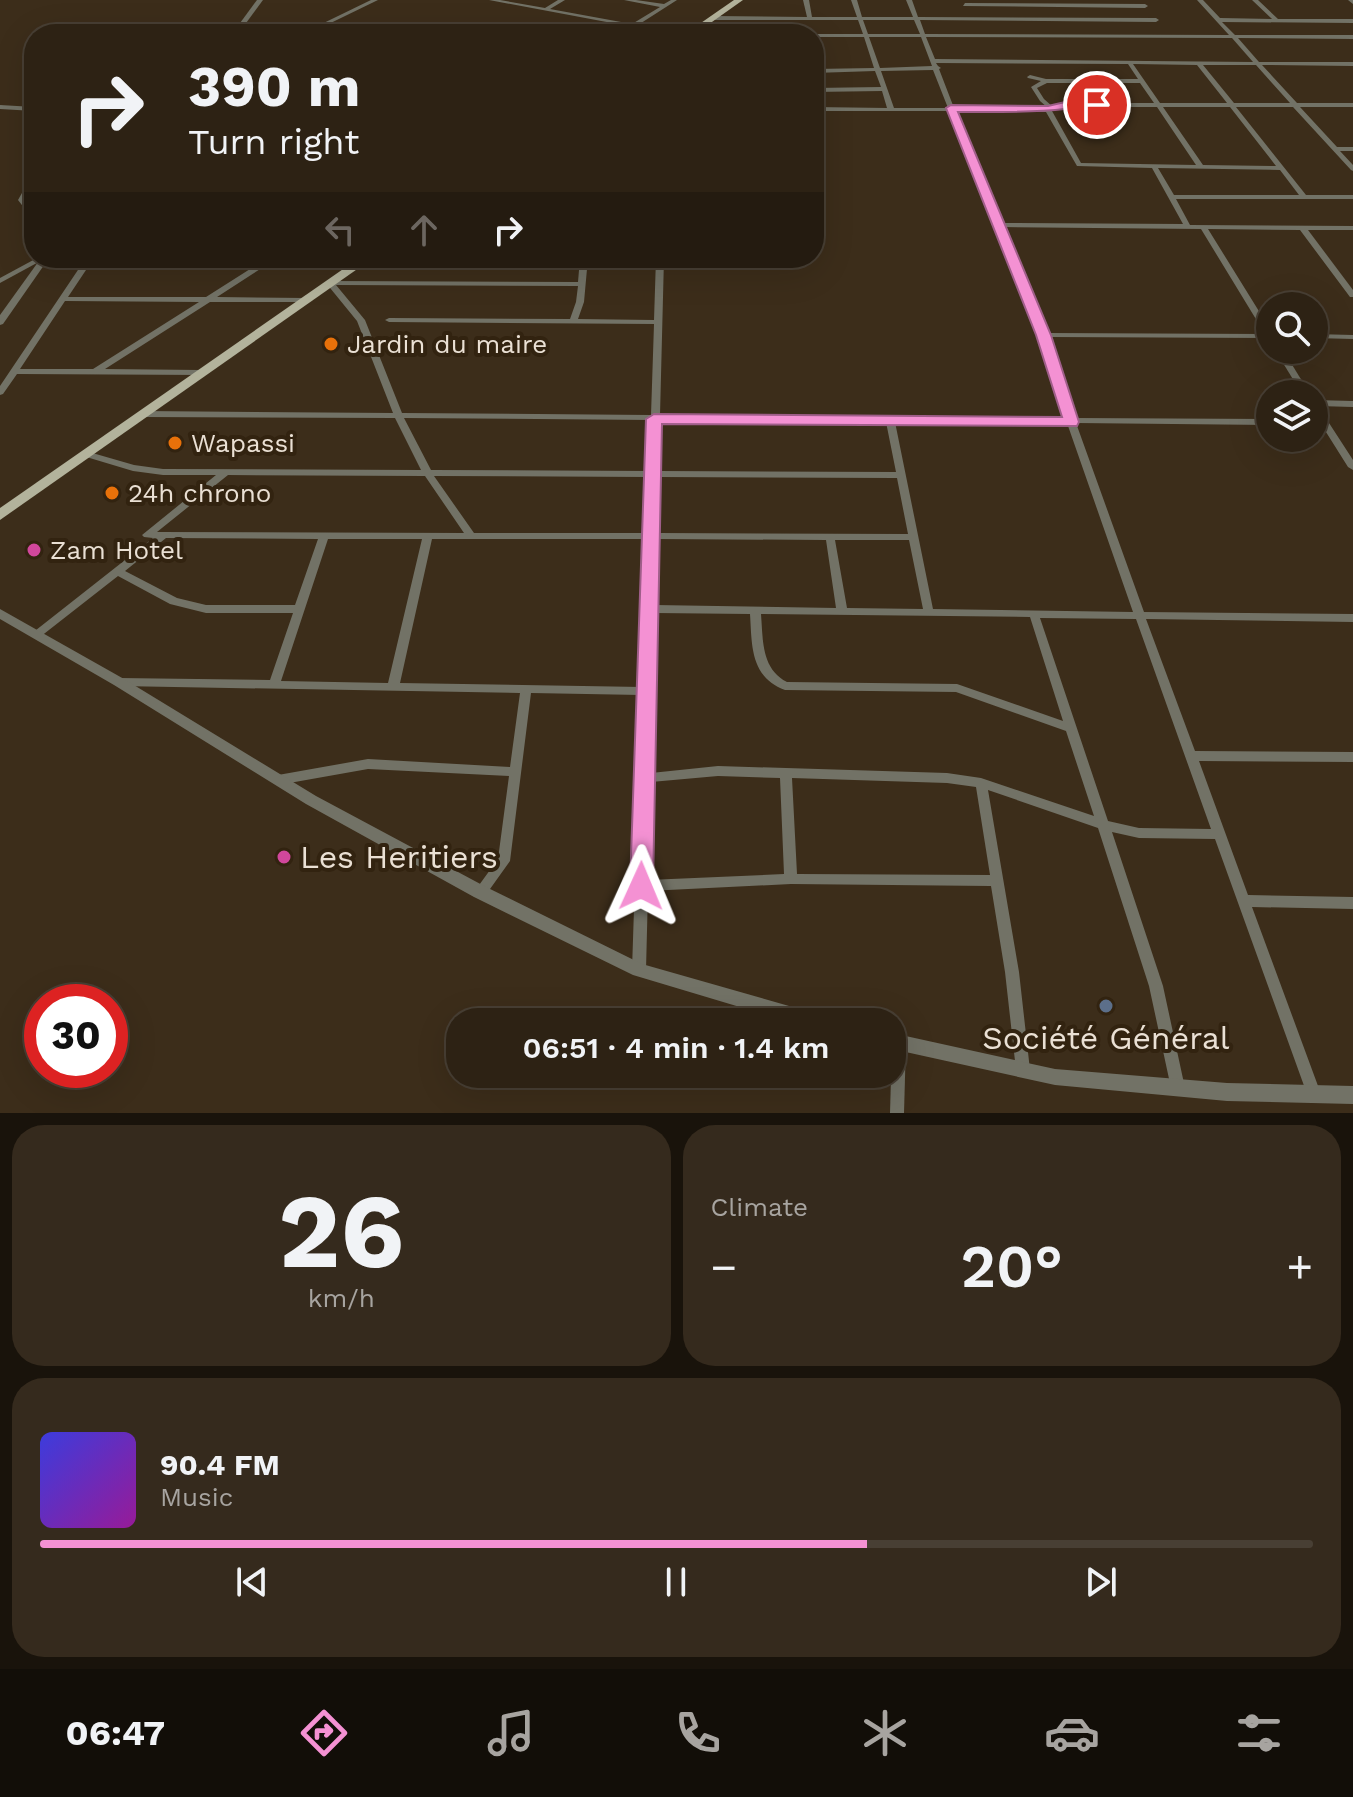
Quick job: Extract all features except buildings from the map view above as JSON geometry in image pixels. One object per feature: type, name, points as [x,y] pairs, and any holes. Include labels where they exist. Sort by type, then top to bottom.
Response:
[{"type":"main road","points":[[703,24],[739,0]]},
{"type":"main road","points":[[0,515],[352,268]]},
{"type":"street","points":[[242,24],[260,0]]},
{"type":"street","points":[[325,24],[375,0]]},
{"type":"street","points":[[492,0],[622,24]]},
{"type":"street","points":[[545,10],[562,0]]},
{"type":"street","points":[[627,0],[664,6]]},
{"type":"street","points":[[636,24],[674,0]]},
{"type":"street","points":[[806,0],[810,18]]},
{"type":"street","points":[[854,0],[891,109]]},
{"type":"street","points":[[909,0],[1043,335],[1140,616],[1314,1094]]},
{"type":"street","points":[[1200,0],[1353,169]]},
{"type":"street","points":[[1255,0],[1276,20]]},
{"type":"street","points":[[972,19],[964,2],[1142,3],[1169,36]]},
{"type":"street","points":[[712,18],[1156,20]]},
{"type":"street","points":[[1218,20],[1353,21]]},
{"type":"street","points":[[824,35],[1353,37]]},
{"type":"street","points":[[824,71],[877,71],[936,64],[1021,61],[1353,64]]},
{"type":"street","points":[[1021,61],[1079,165],[1281,168]]},
{"type":"street","points":[[1129,62],[1201,167]]},
{"type":"street","points":[[1198,62],[1305,198]]},
{"type":"street","points":[[1030,77],[1046,81],[1142,81]]},
{"type":"street","points":[[1034,87],[1046,81]]},
{"type":"street","points":[[824,90],[883,89]]},
{"type":"street","points":[[824,109],[1353,105]]},
{"type":"street","points":[[0,107],[24,108]]},
{"type":"street","points":[[1335,149],[1353,149]]},
{"type":"street","points":[[1154,166],[1188,227]]},
{"type":"street","points":[[1172,197],[1353,197]]},
{"type":"street","points":[[997,225],[1353,228]]},
{"type":"street","points":[[1203,227],[1256,313]]},
{"type":"street","points":[[1302,227],[1353,295]]},
{"type":"street","points":[[0,281],[25,268]]},
{"type":"street","points":[[0,322],[37,268]]},
{"type":"street","points":[[0,392],[83,268]]},
{"type":"street","points":[[95,372],[256,268]]},
{"type":"street","points":[[573,322],[580,302],[582,268]]},
{"type":"street","points":[[639,970],[660,268]]},
{"type":"street","points":[[330,283],[580,284]]},
{"type":"street","points":[[330,283],[361,320],[399,417],[427,472],[471,535]]},
{"type":"street","points":[[63,299],[306,300]]},
{"type":"street","points":[[389,320],[657,322]]},
{"type":"street","points":[[1043,335],[1256,336]]},
{"type":"street","points":[[1328,336],[1353,337]]},
{"type":"street","points":[[15,371],[201,373]]},
{"type":"street","points":[[1328,405],[1353,404]]},
{"type":"street","points":[[143,414],[1256,422]]},
{"type":"street","points":[[890,421],[929,613]]},
{"type":"street","points":[[1328,434],[1353,467]]},
{"type":"street","points":[[86,454],[144,471],[901,475]]},
{"type":"street","points":[[226,472],[147,535],[914,537]]},
{"type":"street","points":[[36,634],[164,535]]},
{"type":"street","points":[[274,684],[324,535]]},
{"type":"street","points":[[393,687],[428,535]]},
{"type":"street","points":[[830,537],[842,612]]},
{"type":"street","points":[[117,571],[192,606],[206,609],[299,609]]},
{"type":"street","points":[[649,609],[1353,618]]},
{"type":"street","points":[[755,611],[762,665],[774,682],[785,686],[957,688],[1068,727]]},
{"type":"street","points":[[0,613],[278,780],[480,892],[639,970],[769,1008]]},
{"type":"street","points":[[1034,615],[1068,727],[1156,986],[1178,1088]]},
{"type":"street","points":[[119,682],[647,691]]},
{"type":"street","points":[[480,892],[504,861],[526,689]]},
{"type":"street","points":[[1191,756],[1353,757]]},
{"type":"street","points":[[278,780],[368,764],[515,772]]},
{"type":"street","points":[[644,778],[718,771],[947,778],[981,783],[1102,824],[1139,833],[1219,834]]},
{"type":"street","points":[[786,773],[791,879]]},
{"type":"street","points":[[981,783],[998,881],[1023,1070]]},
{"type":"street","points":[[641,886],[791,879],[998,881]]},
{"type":"street","points":[[1244,901],[1353,903]]},
{"type":"street","points":[[906,1044],[1055,1077],[1178,1088],[1353,1095]]},
{"type":"street","points":[[897,1088],[897,1113]]},
{"type":"place","name":"Jardin du maire","points":[[331,344]]},
{"type":"place","name":"Wapassi","points":[[175,443]]},
{"type":"place","name":"24h chrono","points":[[112,493]]},
{"type":"place","name":"Zam Hotel","points":[[34,550]]},
{"type":"place","name":"Les Heritiers","points":[[284,857]]},
{"type":"place","name":"Société Général","points":[[1106,1006]]},
{"type":"route","points":[[641,886],[654,419],[1071,422],[1043,335],[951,108],[1048,110],[1065,105],[1097,105]]}]
